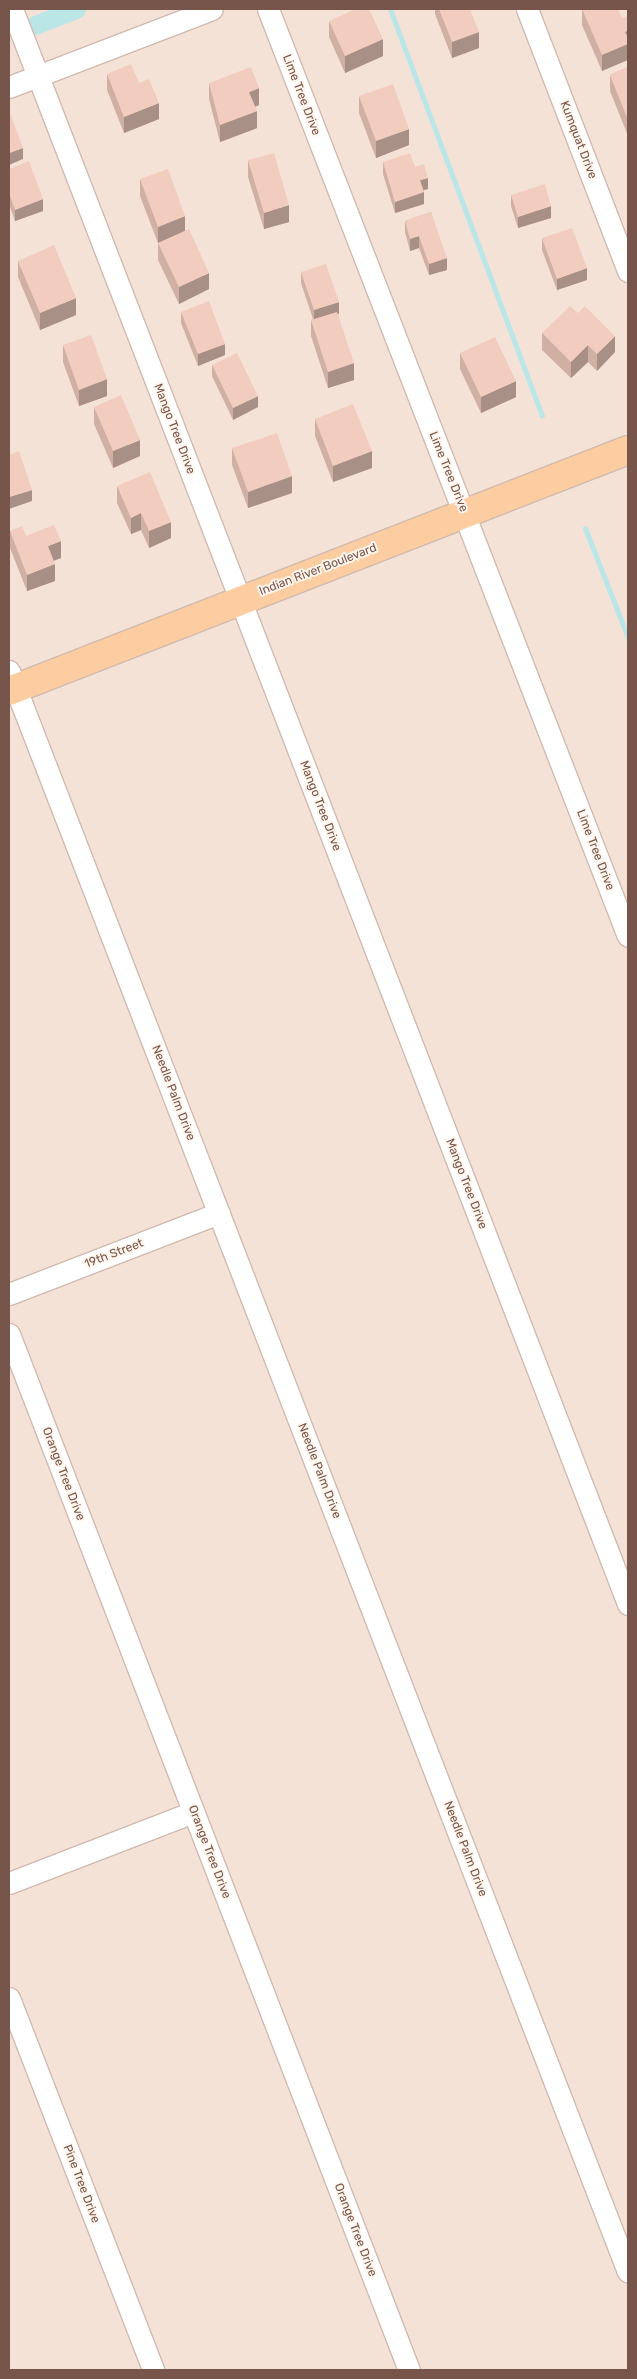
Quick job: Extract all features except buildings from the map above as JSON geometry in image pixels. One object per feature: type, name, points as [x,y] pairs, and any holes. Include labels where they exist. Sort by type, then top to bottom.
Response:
[{"type":"main road","name":"Indian River Boulevard","points":[[11,683],[240,600],[628,450]]},
{"type":"street","name":"Mango Tree Drive","points":[[12,9],[628,1604]]},
{"type":"street","points":[[9,87],[212,9]]},
{"type":"street","name":"Lime Tree Drive","points":[[268,9],[628,936]]},
{"type":"street","name":"Kumquat Drive","points":[[527,9],[628,271]]},
{"type":"street","name":"Needle Palm Drive","points":[[11,683],[219,1213],[628,2272]]},
{"type":"street","name":"19th Street","points":[[9,1294],[219,1213]]},
{"type":"street","name":"Orange Tree Drive","points":[[9,1334],[409,2370]]},
{"type":"street","points":[[9,1883],[193,1812]]},
{"type":"street","name":"Pine Tree Drive","points":[[9,1998],[153,2370]]},
{"type":"shaded area","points":[[9,9],[628,9],[628,439],[9,680]]},
{"type":"shaded area","points":[[628,460],[628,2370],[9,2370],[9,701]]},
{"type":"waterway","points":[[35,25],[76,9]]},
{"type":"waterway","points":[[390,9],[542,416]]},
{"type":"waterway","points":[[585,528],[628,638]]}]
